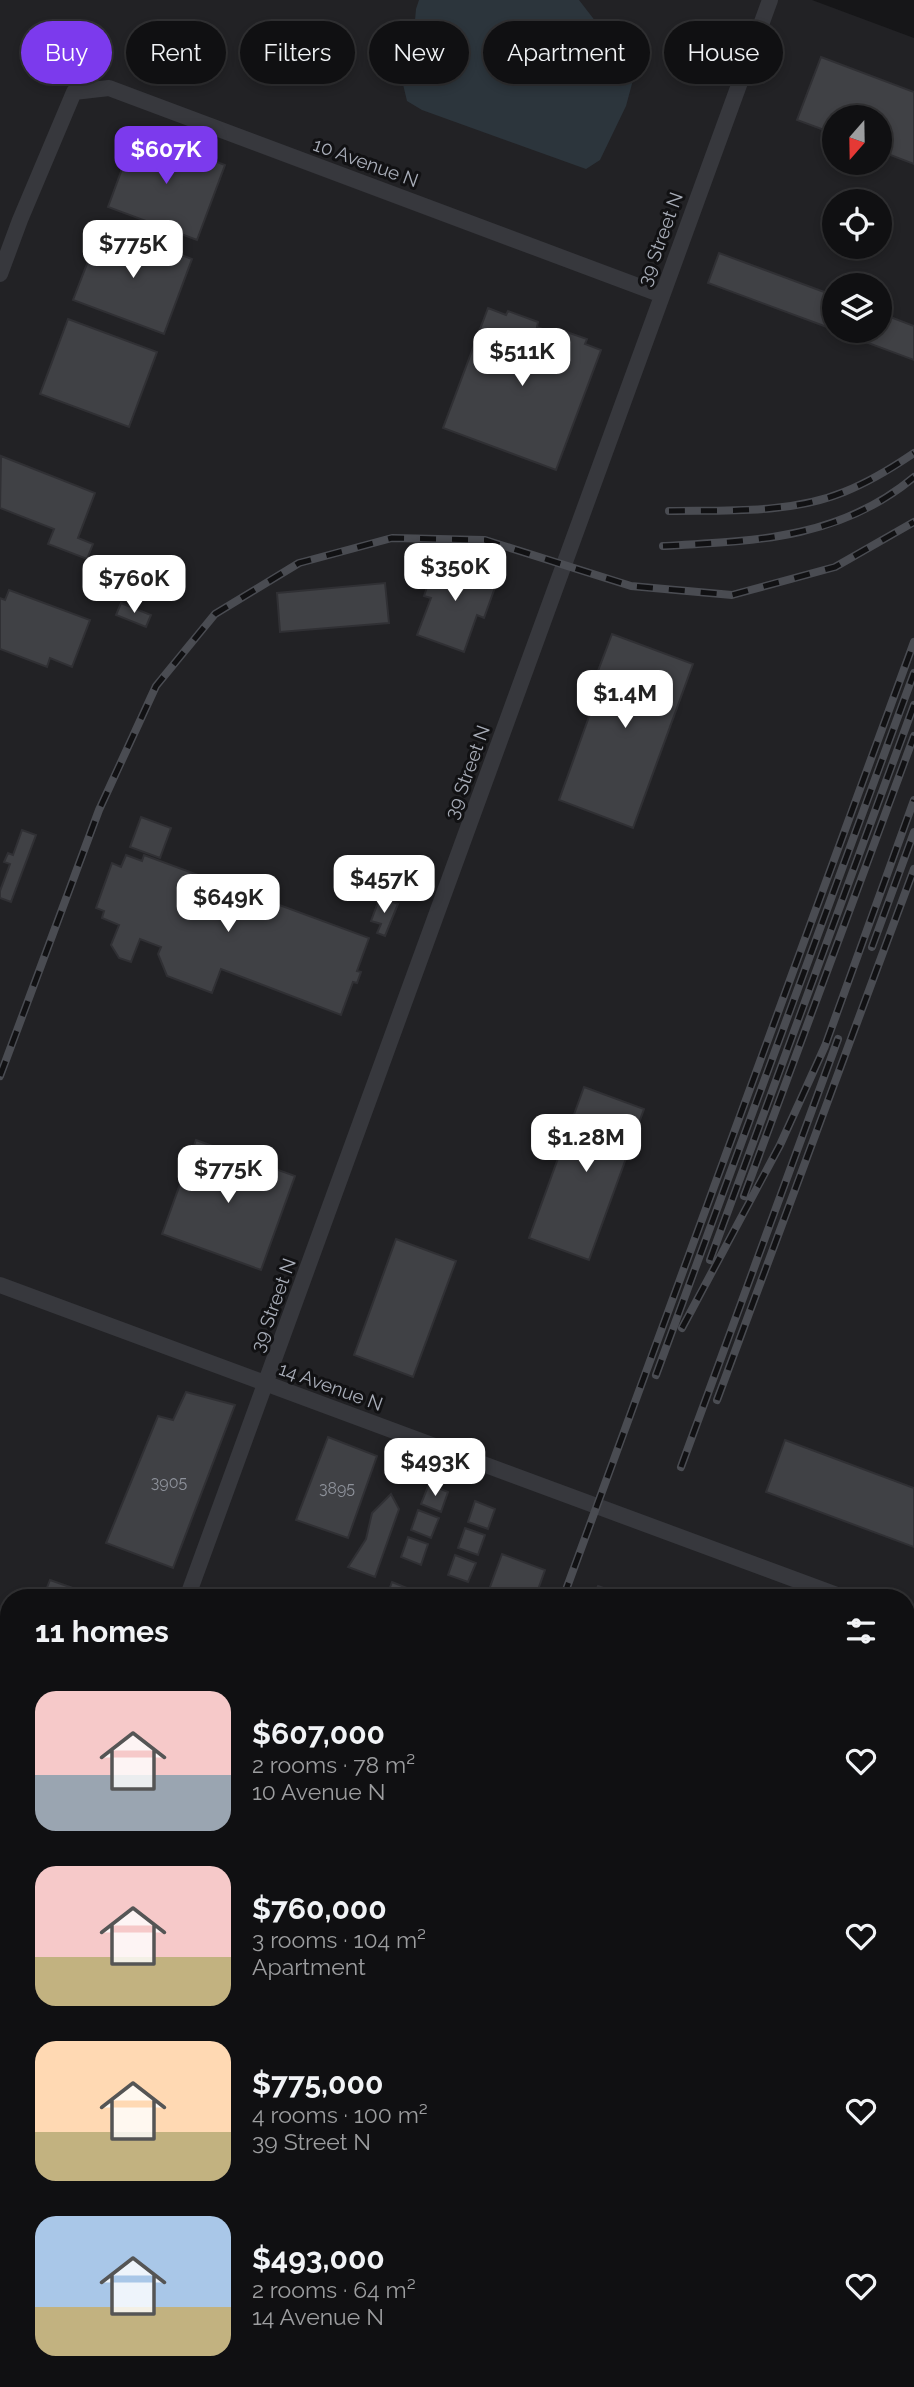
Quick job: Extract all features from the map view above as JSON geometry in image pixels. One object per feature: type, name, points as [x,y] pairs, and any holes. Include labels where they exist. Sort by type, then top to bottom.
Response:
[{"type":"street","name":"39 Street N","points":[[190,1589],[770,0]]},
{"type":"street","name":"10 Avenue N","points":[[0,274],[74,92],[109,88],[662,295]]},
{"type":"street","name":"14 Avenue N","points":[[0,1285],[821,1589]]},
{"type":"shaded area","points":[[0,0],[812,0],[914,38],[914,1589],[0,1589]]},
{"type":"shaded area","points":[[419,0],[579,0],[595,21],[483,21],[483,84],[632,84],[626,106],[600,160],[586,169],[422,110],[407,101],[403,84],[469,84],[469,21],[415,21]]},
{"type":"building","points":[[821,57],[914,92],[914,164],[892,156],[892,105],[822,105],[822,129],[797,120]]},
{"type":"building","points":[[136,131],[225,165],[197,240],[108,207]]},
{"type":"building","points":[[102,225],[192,259],[164,334],[73,300]]},
{"type":"building","points":[[719,253],[822,291],[822,325],[708,283]]},
{"type":"building","points":[[488,308],[506,315],[508,311],[538,322],[537,327],[559,335],[561,330],[587,339],[585,344],[601,350],[556,470],[443,428]]},
{"type":"building","points":[[892,318],[914,326],[914,360],[868,343],[892,343]]},
{"type":"building","points":[[68,319],[157,352],[129,427],[40,394]]},
{"type":"building","points":[[1,456],[95,493],[78,538],[93,544],[87,559],[48,544],[54,529],[0,508]]},
{"type":"building","points":[[437,557],[498,579],[484,618],[477,615],[464,652],[417,635],[431,598],[424,596]]},
{"type":"building","points":[[385,583],[389,623],[280,632],[277,593]]},
{"type":"building","points":[[9,590],[90,620],[72,667],[50,658],[47,667],[0,649],[0,598],[5,600]]},
{"type":"building","points":[[121,603],[151,615],[146,627],[116,615]]},
{"type":"building","points":[[612,634],[693,664],[633,828],[559,800],[591,711],[584,708]]},
{"type":"building","points":[[141,817],[171,828],[160,858],[130,847]]},
{"type":"building","points":[[22,830],[36,835],[11,902],[0,898],[10,864],[4,862],[8,853],[13,855]]},
{"type":"building","points":[[126,855],[142,861],[144,855],[369,938],[357,971],[361,972],[357,983],[353,982],[341,1015],[221,969],[212,993],[167,976],[158,954],[161,947],[140,939],[131,962],[119,958],[111,945],[119,925],[102,918],[104,911],[96,908],[112,863],[121,867]]},
{"type":"building","points":[[380,897],[398,904],[385,936],[377,933],[381,924],[371,921]]},
{"type":"building","points":[[584,1087],[644,1109],[589,1260],[529,1238]]},
{"type":"building","points":[[196,1140],[295,1176],[261,1270],[162,1234]]},
{"type":"building","points":[[396,1239],[456,1261],[413,1377],[354,1355]]},
{"type":"building","points":[[186,1392],[235,1405],[173,1568],[106,1543],[158,1416],[173,1420]]},
{"type":"building","points":[[328,1437],[377,1456],[348,1538],[296,1520]]},
{"type":"building","points":[[785,1440],[914,1488],[914,1547],[766,1492]]},
{"type":"building","points":[[429,1484],[448,1492],[441,1512],[421,1504]]},
{"type":"building","points":[[391,1494],[399,1509],[375,1577],[348,1567],[366,1539],[372,1513]]},
{"type":"building","points":[[475,1501],[495,1509],[488,1529],[468,1522]]},
{"type":"building","points":[[418,1510],[439,1518],[431,1538],[411,1530]]},
{"type":"building","points":[[465,1528],[485,1535],[478,1555],[458,1548]]},
{"type":"building","points":[[408,1537],[428,1544],[421,1565],[401,1557]]},
{"type":"building","points":[[502,1554],[545,1570],[538,1589],[489,1589]]},
{"type":"building","points":[[455,1555],[476,1563],[468,1582],[448,1575]]},
{"type":"building","points":[[50,1580],[76,1589],[46,1589]]},
{"type":"building","points":[[392,1582],[410,1589],[389,1589]]},
{"type":"railway","points":[[669,511],[758,509],[802,504],[862,484],[914,453]]},
{"type":"railway","points":[[663,546],[763,538],[826,525],[886,498],[914,477]]},
{"type":"railway","points":[[0,1076],[99,810],[156,686],[215,614],[299,563],[392,538],[485,540],[631,586],[732,595],[835,567],[914,522]]},
{"type":"railway","points":[[566,1589],[914,642]]},
{"type":"railway","points":[[656,1375],[914,673]]},
{"type":"railway","points":[[710,1260],[914,705]]},
{"type":"railway","points":[[744,1196],[914,736]]},
{"type":"railway","points":[[682,1328],[780,1145],[825,1046],[914,800]]},
{"type":"railway","points":[[872,947],[914,832]]},
{"type":"railway","points":[[717,1400],[914,869]]},
{"type":"railway","points":[[681,1467],[838,1039]]}]
